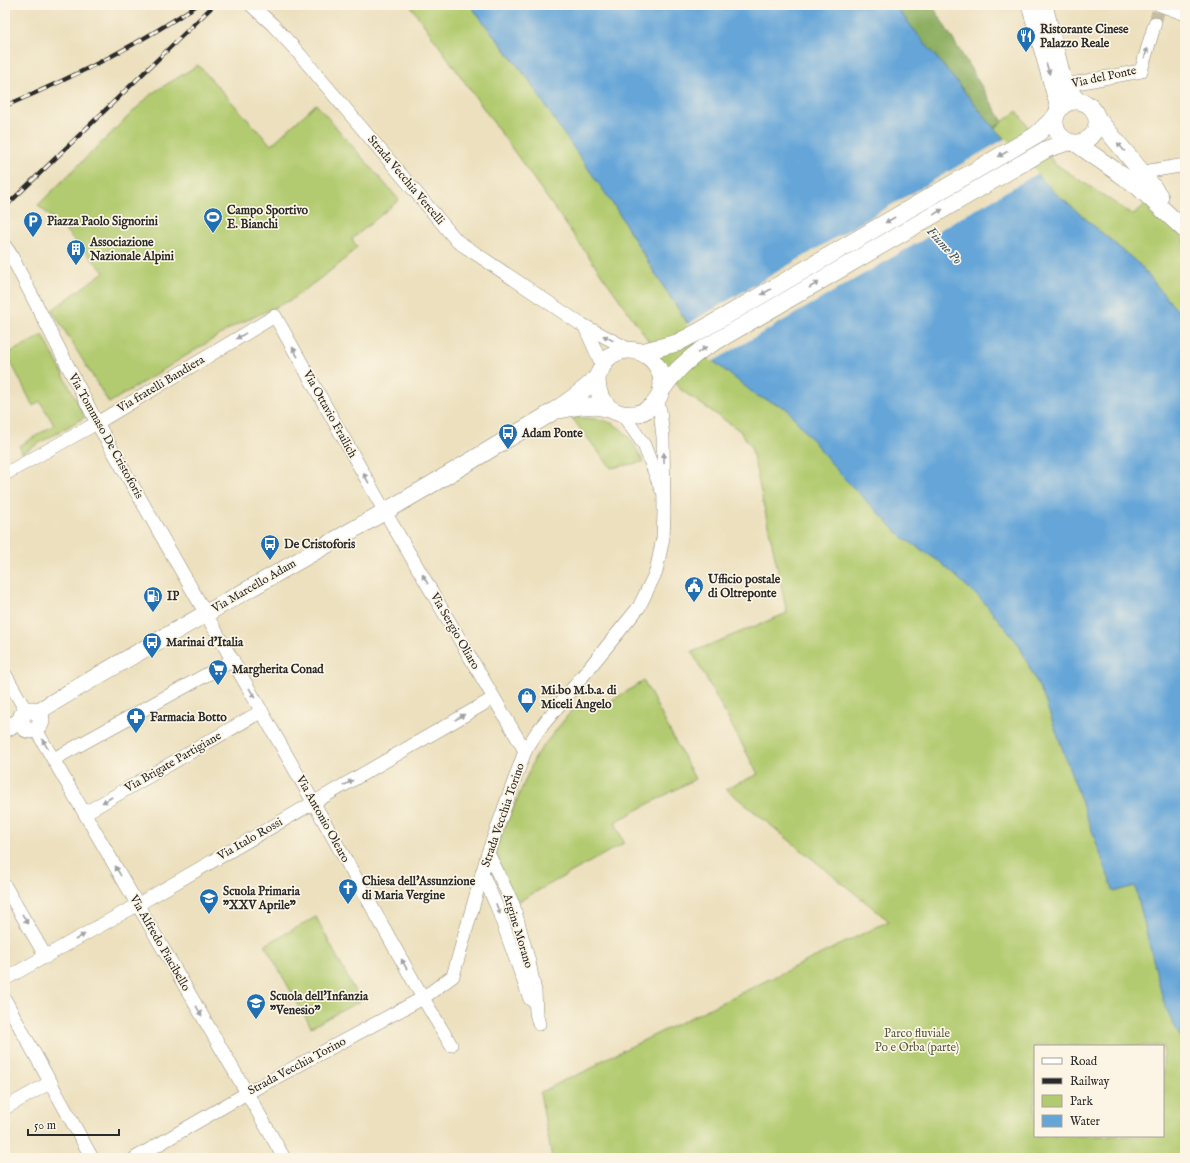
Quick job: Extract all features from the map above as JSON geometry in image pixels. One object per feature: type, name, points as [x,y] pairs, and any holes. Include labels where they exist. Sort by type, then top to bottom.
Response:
[{"type":"main road","points":[[1030,5],[1057,112],[1055,129],[1063,139],[1072,143],[1136,185],[1182,227]]},
{"type":"main road","points":[[1044,5],[1066,86],[1076,100]]},
{"type":"main road","points":[[1097,118],[1095,132],[1084,142],[1046,149],[702,350],[672,375],[650,407],[643,412],[634,415],[618,412],[603,402],[598,390],[600,371],[611,356],[618,352],[642,350],[677,343],[698,332],[1036,134],[1070,101],[1076,100],[1090,106],[1097,118],[1145,176],[1182,227]]},
{"type":"main road","points":[[642,350],[658,368],[662,378],[658,396]]},
{"type":"main road","name":"Via Marcello Adam","points":[[5,729],[30,718],[207,613],[385,512],[555,411],[574,397],[600,371]]},
{"type":"main road","name":"Via Marcello Adam","points":[[555,411],[577,406],[598,406],[618,412]]},
{"type":"street","name":"Strada Vecchia Vercelli","points":[[251,5],[273,25],[296,50],[457,241],[585,327],[642,350]]},
{"type":"street","points":[[1158,12],[1185,14]]},
{"type":"street","name":"Via del Ponte","points":[[1066,86],[1141,71],[1158,12]]},
{"type":"street","points":[[1150,171],[1185,165]]},
{"type":"street","name":"Via Tommaso De Cristoforis","points":[[8,251],[97,423],[207,613]]},
{"type":"street","name":"Via fratelli Bandiera","points":[[5,474],[97,423],[275,316]]},
{"type":"street","name":"Via Ottavio Frailich","points":[[275,316],[385,512]]},
{"type":"street","points":[[585,327],[600,371]]},
{"type":"street","name":"Strada Vecchia Torino","points":[[135,1158],[247,1093],[423,998],[453,976],[488,853],[525,751],[537,732],[639,607],[656,572],[663,538],[664,497],[663,437],[658,396]]},
{"type":"street","points":[[618,412],[644,445],[664,497]]},
{"type":"street","name":"Via Sergio Oliaro","points":[[385,512],[525,751]]},
{"type":"street","name":"Via Antonio Olearo","points":[[207,613],[423,998],[451,1045]]},
{"type":"street","points":[[54,760],[233,660]]},
{"type":"street","name":"Via Alfredo Piacibello","points":[[5,674],[284,1158]]},
{"type":"street","name":"Via Italo Rossi","points":[[5,980],[494,698]]},
{"type":"street","name":"Via Brigate Partigiane","points":[[85,813],[262,711]]},
{"type":"street","name":"Argine Morano","points":[[482,873],[497,907],[537,1019],[529,962],[513,904],[488,853]]},
{"type":"street","points":[[5,886],[46,957]]},
{"type":"street","points":[[5,1000],[92,1158]]},
{"type":"street","points":[[5,1108],[50,1082]]},
{"type":"green space","name":"Parco fluviale Po e Orba (parte)","points":[[410,5],[470,5],[529,80],[615,207],[687,323],[1036,173],[994,128],[1017,111],[1054,163],[1133,215],[1149,201],[1185,241],[1185,1158],[552,1158],[540,1093],[572,1076],[573,1077],[598,1065],[597,1063],[889,921],[726,789],[758,774],[692,652],[787,613],[751,446],[739,430],[681,390],[646,337]]},
{"type":"green space","points":[[894,5],[932,5],[1003,122],[994,128]]},
{"type":"green space","name":"Campo Sportivo E. Bianchi","points":[[198,65],[271,145],[316,104],[399,200],[352,239],[357,247],[342,262],[291,300],[236,325],[109,403],[52,310],[104,272],[64,229],[38,205],[151,94]]},
{"type":"green space","points":[[43,335],[85,417],[22,453],[19,446],[54,425],[40,401],[33,406],[7,354]]},
{"type":"green space","points":[[572,418],[598,419],[616,426],[630,439],[643,462],[611,468]]},
{"type":"green space","points":[[644,681],[695,779],[615,822],[624,843],[514,904],[495,851],[536,755],[581,699],[592,712]]},
{"type":"green space","points":[[316,917],[360,1001],[311,1027],[265,945]]},
{"type":"water","name":"Fiume Po","points":[[470,5],[894,5],[994,128],[1053,191],[1140,265],[1185,320],[1185,1047],[1164,1004],[1135,886],[1114,892],[1044,698],[1019,645],[983,601],[940,562],[902,537],[841,475],[786,408],[757,396],[713,361],[654,272],[615,207],[561,130],[529,80]]},
{"type":"pier","points":[[1006,138],[1038,173],[712,362],[686,325]]},
{"type":"tunnel","points":[[1155,23],[1158,12]]},
{"type":"railway","points":[[5,106],[79,73],[128,48],[197,5]]},
{"type":"railway","points":[[5,207],[214,5]]},
{"type":"place","name":"Ristorante Cinese Palazzo Reale","points":[[1026,53]]},
{"type":"place","name":"Campo Sportivo E. Bianchi","points":[[213,234]]},
{"type":"place","name":"Piazza Paolo Signorini","points":[[33,238]]},
{"type":"place","name":"Associazione Nazionale Alpini","points":[[76,266]]},
{"type":"place","name":"Adam Ponte","points":[[508,450]]},
{"type":"place","name":"De Cristoforis","points":[[270,561]]},
{"type":"place","name":"Ufficio postale di Oltreponte","points":[[694,603]]},
{"type":"place","name":"IP","points":[[153,613]]},
{"type":"place","name":"Marinai d'Italia","points":[[152,659]]},
{"type":"place","name":"Margherita Conad","points":[[218,686]]},
{"type":"place","name":"Mi.bo M.b.a. di Miceli Angelo","points":[[527,714]]},
{"type":"place","name":"Farmacia Botto","points":[[136,734]]},
{"type":"place","name":"Chiesa dell'Assunzione di Maria Vergine","points":[[348,905]]},
{"type":"place","name":"Scuola Primaria \"XXV Aprile\"","points":[[209,915]]},
{"type":"place","name":"Scuola dell'Infanzia \"Venesio\"","points":[[256,1020]]}]
